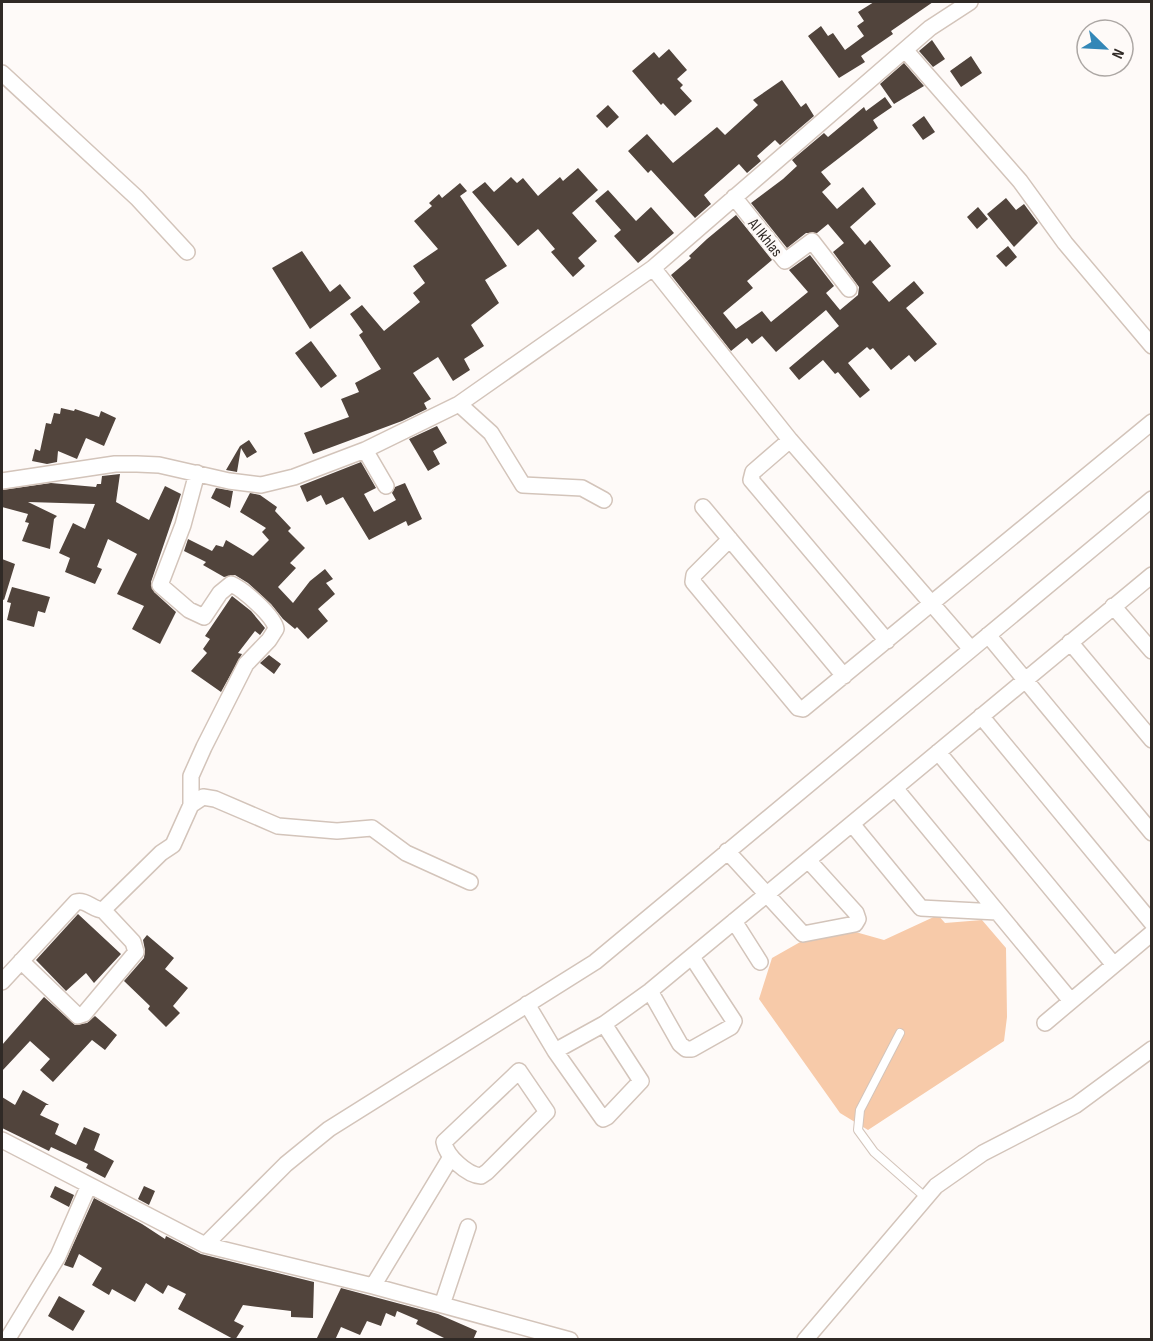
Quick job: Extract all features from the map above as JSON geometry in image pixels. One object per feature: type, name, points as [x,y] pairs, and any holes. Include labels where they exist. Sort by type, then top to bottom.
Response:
[{"type":"street","points":[[2,481],[115,464],[159,465],[248,484],[276,483],[365,450],[459,404],[652,268],[943,18],[970,2]]},
{"type":"street","points":[[906,51],[1005,164],[1065,243],[1152,346]]},
{"type":"street","points":[[2,73],[137,198],[187,252]]},
{"type":"street","name":"Al Ikhlas","points":[[734,196],[785,261],[812,241],[849,289]]},
{"type":"street","points":[[652,268],[790,440],[971,649]]},
{"type":"street","points":[[459,404],[490,433],[523,485],[582,489],[604,500]]},
{"type":"street","points":[[730,539],[694,575],[693,582],[799,709],[805,709],[1152,422]]},
{"type":"street","points":[[790,440],[753,472],[751,480],[887,641]]},
{"type":"street","points":[[365,450],[386,486]]},
{"type":"street","points":[[191,805],[191,776],[204,747],[246,664],[269,640],[276,629],[267,614],[239,587],[231,584],[220,593],[204,617],[179,603],[160,585],[183,525],[197,473]]},
{"type":"street","points":[[205,1245],[286,1164],[329,1129],[595,962],[1152,499]]},
{"type":"street","points":[[703,507],[844,676]]},
{"type":"street","points":[[555,1052],[604,1024],[650,991],[1152,575]]},
{"type":"street","points":[[1113,606],[1152,651]]},
{"type":"street","points":[[988,635],[1152,833]]},
{"type":"street","points":[[1070,642],[1152,740]]},
{"type":"street","points":[[981,716],[1152,923]]},
{"type":"street","points":[[938,752],[1114,965]]},
{"type":"street","points":[[895,788],[1071,1001]]},
{"type":"street","points":[[103,910],[161,853],[173,845],[191,805],[198,798],[208,796],[278,826],[337,831],[372,828],[406,853],[470,882]]},
{"type":"street","points":[[852,824],[921,908],[929,911],[998,912]]},
{"type":"street","points":[[727,851],[803,934],[855,924],[858,919],[856,913],[808,860]]},
{"type":"street","points":[[2,982],[76,902],[82,901],[94,909],[103,910],[133,942],[136,952],[84,1014],[78,1016],[21,962]]},
{"type":"street","points":[[734,921],[760,962]]},
{"type":"street","points":[[1045,1023],[1152,933]]},
{"type":"street","points":[[650,991],[680,1044],[686,1050],[692,1049],[731,1027],[734,1021],[692,957]]},
{"type":"street","points":[[527,1004],[555,1052],[599,1117],[607,1117],[641,1081],[604,1024]]},
{"type":"street","points":[[805,1340],[925,1197],[964,1165],[1076,1105],[1152,1049]]},
{"type":"street","points":[[519,1071],[547,1112],[481,1176],[473,1174],[451,1157],[444,1146],[445,1139],[519,1071]]},
{"type":"street","points":[[2,1140],[205,1245],[373,1286],[570,1340]]},
{"type":"street","points":[[373,1286],[451,1157]]},
{"type":"street","points":[[7,1340],[58,1256],[89,1185]]},
{"type":"street","points":[[442,1305],[468,1227]]},
{"type":"lane","points":[[900,1033],[860,1110],[858,1130],[874,1152],[925,1197]]},
{"type":"shaded area","points":[[938,915],[945,923],[982,920],[1006,948],[1007,1017],[1004,1041],[868,1130],[840,1113],[759,999],[772,958],[802,941],[852,931],[884,940]]},
{"type":"building","points":[[874,2],[933,2],[891,31],[893,34],[861,56],[865,62],[839,78],[808,36],[821,26],[828,36],[833,33],[845,50],[864,36],[857,26],[864,21],[858,12]]},
{"type":"building","points":[[932,40],[945,59],[933,67],[919,51]]},
{"type":"building","points":[[669,49],[687,70],[677,79],[683,85],[680,88],[692,101],[675,116],[663,103],[661,105],[632,71],[654,52],[659,58]]},
{"type":"building","points":[[971,56],[982,73],[961,87],[950,71]]},
{"type":"building","points":[[904,63],[924,86],[894,104],[880,84]]},
{"type":"building","points":[[782,80],[801,107],[806,103],[814,116],[780,145],[775,140],[757,156],[761,161],[747,173],[739,164],[704,195],[711,204],[695,218],[651,170],[648,173],[628,151],[647,134],[673,163],[717,127],[725,135],[758,105],[753,100]]},
{"type":"building","points":[[885,97],[892,107],[873,120],[878,128],[821,172],[831,184],[822,192],[837,209],[863,187],[876,204],[850,227],[865,245],[870,240],[891,266],[872,282],[889,302],[914,281],[924,293],[906,308],[937,344],[915,362],[909,355],[891,370],[873,348],[870,350],[867,347],[848,363],[870,390],[860,398],[838,372],[835,374],[823,360],[799,380],[789,368],[839,326],[826,310],[776,352],[762,336],[752,344],[747,338],[731,351],[671,275],[691,258],[689,256],[707,239],[736,215],[772,260],[747,281],[753,288],[723,313],[736,329],[762,311],[771,322],[808,292],[789,270],[810,255],[834,286],[826,293],[840,310],[858,295],[859,287],[833,252],[844,243],[828,224],[817,233],[806,233],[787,248],[751,203],[797,166],[792,160],[824,133],[828,137],[864,107],[866,111]]},
{"type":"building","points":[[608,105],[619,117],[607,128],[596,116]]},
{"type":"building","points":[[924,116],[935,132],[923,140],[912,125]]},
{"type":"building","points":[[578,168],[598,190],[572,213],[597,241],[578,258],[585,266],[573,277],[551,252],[555,249],[538,229],[518,246],[472,192],[485,182],[494,192],[511,177],[517,183],[523,178],[538,196],[560,177],[563,181]]},
{"type":"building","points":[[460,183],[467,191],[460,196],[507,266],[485,280],[499,303],[471,325],[484,346],[464,359],[470,370],[453,381],[438,357],[413,373],[431,399],[424,403],[427,409],[402,421],[313,454],[304,433],[349,417],[341,399],[359,392],[355,383],[381,369],[359,335],[363,332],[350,314],[362,305],[384,331],[420,302],[413,293],[425,283],[413,266],[438,249],[414,221],[432,206],[429,203],[439,194],[442,198]]},
{"type":"building","points":[[608,190],[636,221],[651,207],[674,233],[638,263],[614,236],[621,230],[595,201]]},
{"type":"building","points":[[1006,198],[1016,210],[1024,204],[1038,223],[1014,247],[987,214]]},
{"type":"building","points":[[978,207],[988,219],[977,229],[967,217]]},
{"type":"building","points":[[1008,246],[1017,257],[1006,267],[996,256]]},
{"type":"building","points":[[302,251],[330,292],[340,284],[351,298],[310,329],[272,268]]},
{"type":"building","points":[[311,341],[337,376],[321,388],[295,353]]},
{"type":"building","points":[[61,408],[74,411],[75,409],[99,417],[101,411],[116,418],[104,446],[86,438],[77,459],[58,451],[57,462],[47,464],[32,461],[35,449],[40,451],[46,423],[51,424],[54,413],[60,414]]},
{"type":"building","points":[[437,426],[447,443],[433,451],[440,464],[428,471],[409,439]]},
{"type":"building","points":[[249,440],[257,452],[247,458],[241,448],[237,472],[226,470],[240,446]]},
{"type":"building","points":[[361,462],[376,488],[364,494],[374,512],[396,500],[392,493],[395,487],[405,483],[422,519],[408,526],[406,521],[369,540],[343,497],[326,505],[321,495],[307,502],[300,486]]},
{"type":"building","points":[[120,474],[116,502],[149,520],[165,486],[181,494],[151,582],[154,592],[176,612],[160,644],[132,629],[144,606],[117,594],[137,554],[108,539],[97,567],[102,569],[95,584],[65,572],[70,558],[59,553],[73,523],[85,529],[95,504],[28,502],[57,516],[54,519],[50,549],[22,541],[29,523],[25,522],[28,514],[2,507],[2,490],[51,483],[96,487],[97,484],[101,484],[102,476]]},
{"type":"building","points":[[216,488],[233,491],[230,508],[211,498]]},
{"type":"building","points":[[250,493],[260,495],[277,507],[275,511],[291,528],[288,531],[305,548],[290,563],[296,568],[278,587],[293,603],[310,581],[325,569],[333,579],[326,583],[335,594],[318,609],[328,621],[308,639],[297,627],[295,629],[283,619],[271,604],[248,583],[235,575],[224,577],[203,565],[206,562],[184,551],[188,539],[212,551],[216,545],[223,547],[226,540],[253,556],[269,540],[262,532],[266,528],[240,512]]},
{"type":"building","points":[[2,559],[15,564],[4,600],[2,599]]},
{"type":"building","points":[[12,587],[50,597],[45,613],[38,611],[34,627],[7,620],[11,603],[7,602]]},
{"type":"building","points":[[232,596],[251,611],[265,628],[260,635],[255,631],[238,653],[242,654],[221,692],[191,671],[207,653],[203,649],[210,639],[205,636]]},
{"type":"building","points":[[269,655],[281,664],[274,674],[260,663]]},
{"type":"building","points":[[78,914],[121,954],[94,983],[86,973],[66,991],[36,960]]},
{"type":"building","points":[[147,935],[174,958],[165,969],[188,988],[173,1006],[180,1013],[166,1027],[148,1009],[150,1006],[124,981],[144,958],[143,940]]},
{"type":"building","points":[[44,997],[75,1025],[87,1023],[95,1016],[117,1035],[105,1050],[92,1040],[53,1082],[40,1070],[50,1059],[30,1041],[2,1071],[2,1045]]},
{"type":"building","points":[[23,1090],[49,1105],[46,1105],[40,1115],[59,1124],[55,1134],[76,1145],[84,1127],[100,1134],[94,1150],[114,1161],[105,1178],[86,1168],[88,1164],[51,1147],[49,1151],[2,1128],[2,1097],[15,1105]]},
{"type":"building","points":[[55,1186],[74,1195],[69,1207],[50,1197]]},
{"type":"building","points":[[144,1186],[155,1191],[149,1205],[138,1199]]},
{"type":"building","points":[[94,1198],[165,1239],[166,1236],[201,1254],[314,1282],[313,1318],[291,1317],[291,1311],[243,1305],[234,1321],[244,1326],[235,1340],[178,1309],[186,1294],[168,1285],[163,1294],[146,1283],[135,1302],[112,1289],[109,1295],[92,1285],[102,1268],[79,1254],[73,1268],[64,1265]]},
{"type":"building","points":[[341,1288],[438,1314],[477,1331],[473,1340],[448,1340],[416,1324],[418,1320],[397,1311],[395,1317],[386,1313],[381,1326],[367,1321],[360,1335],[341,1327],[335,1340],[316,1340]]},
{"type":"building","points":[[59,1296],[85,1311],[73,1331],[48,1316]]}]
